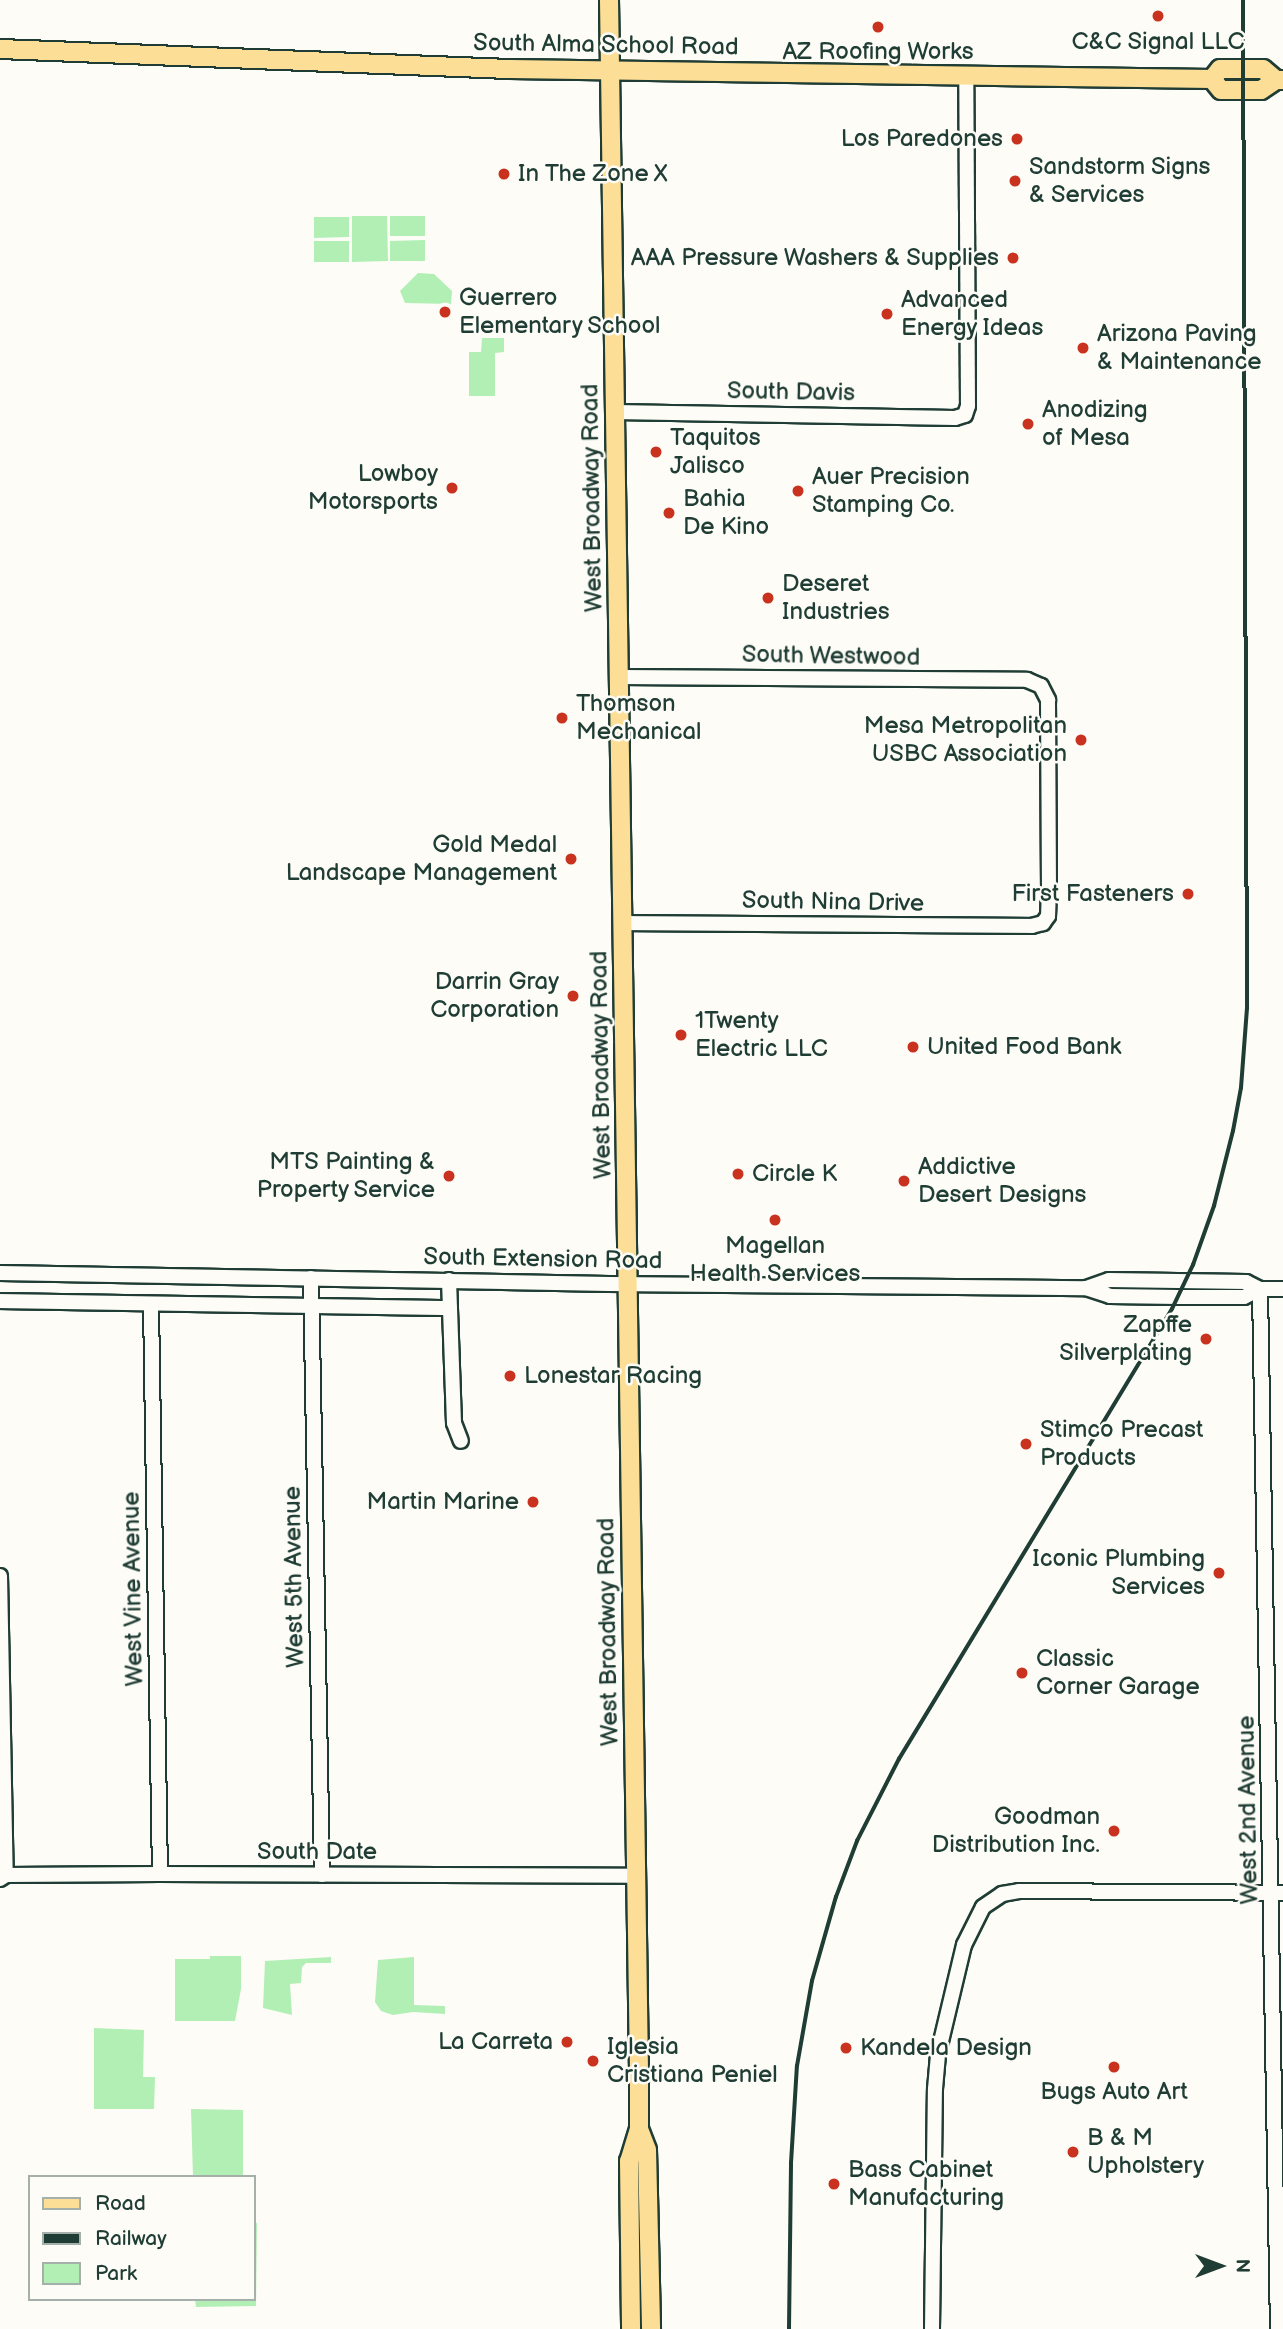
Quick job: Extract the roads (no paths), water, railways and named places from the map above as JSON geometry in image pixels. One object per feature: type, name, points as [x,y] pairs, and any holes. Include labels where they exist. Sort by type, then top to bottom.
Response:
[{"type":"main road","name":"West Broadway Road","points":[[609,0],[639,2129],[629,2161],[631,2329]]},
{"type":"main road","name":"South Alma School Road","points":[[0,49],[610,71],[1212,79],[1220,69],[1263,69],[1279,80]]},
{"type":"main road","name":"West Broadway Road","points":[[639,2129],[647,2150],[651,2329]]},
{"type":"street","name":"South Davis","points":[[615,412],[955,418],[965,415],[968,407],[966,75]]},
{"type":"street","name":"South Westwood","points":[[620,677],[1027,680],[1041,686],[1048,700],[1049,818],[1048,916],[1042,923]]},
{"type":"street","name":"South Nina Drive","points":[[624,923],[1032,926],[1042,923]]},
{"type":"street","name":"South Extension Road","points":[[0,1273],[629,1284],[1086,1288],[1109,1280],[1246,1282],[1260,1289],[1283,1289]]},
{"type":"street","name":"West 5th Avenue","points":[[311,1278],[322,1875]]},
{"type":"street","points":[[449,1280],[454,1423],[461,1441]]},
{"type":"street","name":"West 2nd Avenue","points":[[1260,1289],[1278,1893],[1278,2329]]},
{"type":"street","name":"South Extension Road","points":[[0,1301],[450,1308]]},
{"type":"street","name":"West Vine Avenue","points":[[151,1304],[160,1874]]},
{"type":"street","points":[[0,1576],[3,1877]]},
{"type":"street","name":"South Date","points":[[3,1877],[160,1874],[636,1876]]},
{"type":"street","points":[[932,2329],[935,2089],[938,2054],[964,1945],[976,1919],[989,1900],[1019,1891],[1278,1893]]},
{"type":"railway","points":[[789,2329],[791,2163],[797,2066],[812,1981],[836,1897],[857,1841],[899,1759],[1172,1309],[1193,1265],[1214,1206],[1233,1131],[1241,1088],[1247,1009],[1243,0]]},
{"type":"place","name":"C&C Signal LLC","points":[[1158,16]]},
{"type":"place","name":"AZ Roofing Works","points":[[878,27]]},
{"type":"place","name":"Los Paredones","points":[[1017,139]]},
{"type":"place","name":"In The Zone X","points":[[504,174]]},
{"type":"place","name":"Sandstorm Signs & Services","points":[[1015,181]]},
{"type":"place","name":"AAA Pressure Washers & Supplies","points":[[1013,258]]},
{"type":"place","name":"Guerrero Elementary School","points":[[445,312]]},
{"type":"place","name":"Advanced Energy Ideas","points":[[887,314]]},
{"type":"place","name":"Arizona Paving & Maintenance","points":[[1083,348]]},
{"type":"place","name":"Anodizing of Mesa","points":[[1028,424]]},
{"type":"place","name":"Taquitos Jalisco","points":[[656,452]]},
{"type":"place","name":"Lowboy Motorsports","points":[[452,488]]},
{"type":"place","name":"Auer Precision Stamping Co.","points":[[798,491]]},
{"type":"place","name":"Bahia De Kino","points":[[669,513]]},
{"type":"place","name":"Deseret Industries","points":[[768,598]]},
{"type":"place","name":"Thomson Mechanical","points":[[562,718]]},
{"type":"place","name":"Mesa Metropolitan USBC Association","points":[[1081,740]]},
{"type":"place","name":"Gold Medal Landscape Management","points":[[571,859]]},
{"type":"place","name":"First Fasteners","points":[[1188,894]]},
{"type":"place","name":"Darrin Gray Corporation","points":[[573,996]]},
{"type":"place","name":"1Twenty Electric LLC","points":[[681,1035]]},
{"type":"place","name":"United Food Bank","points":[[913,1047]]},
{"type":"place","name":"Circle K","points":[[738,1174]]},
{"type":"place","name":"MTS Painting & Property Service","points":[[449,1176]]},
{"type":"place","name":"Addictive Desert Designs","points":[[904,1181]]},
{"type":"place","name":"Magellan Health Services","points":[[775,1220]]},
{"type":"place","name":"Zapffe Silverplating","points":[[1206,1339]]},
{"type":"place","name":"Lonestar Racing","points":[[510,1376]]},
{"type":"place","name":"Stimco Precast Products","points":[[1026,1444]]},
{"type":"place","name":"Martin Marine","points":[[533,1502]]},
{"type":"place","name":"Iconic Plumbing Services","points":[[1219,1573]]},
{"type":"place","name":"Classic Corner Garage","points":[[1022,1673]]},
{"type":"place","name":"Goodman Distribution Inc.","points":[[1114,1831]]},
{"type":"place","name":"La Carreta","points":[[567,2042]]},
{"type":"place","name":"Kandela Design","points":[[846,2048]]},
{"type":"place","name":"Iglesia Cristiana Peniel","points":[[593,2061]]},
{"type":"place","name":"Bugs Auto Art","points":[[1114,2067]]},
{"type":"place","name":"B & M Upholstery","points":[[1073,2152]]},
{"type":"place","name":"Bass Cabinet Manufacturing","points":[[834,2184]]}]
